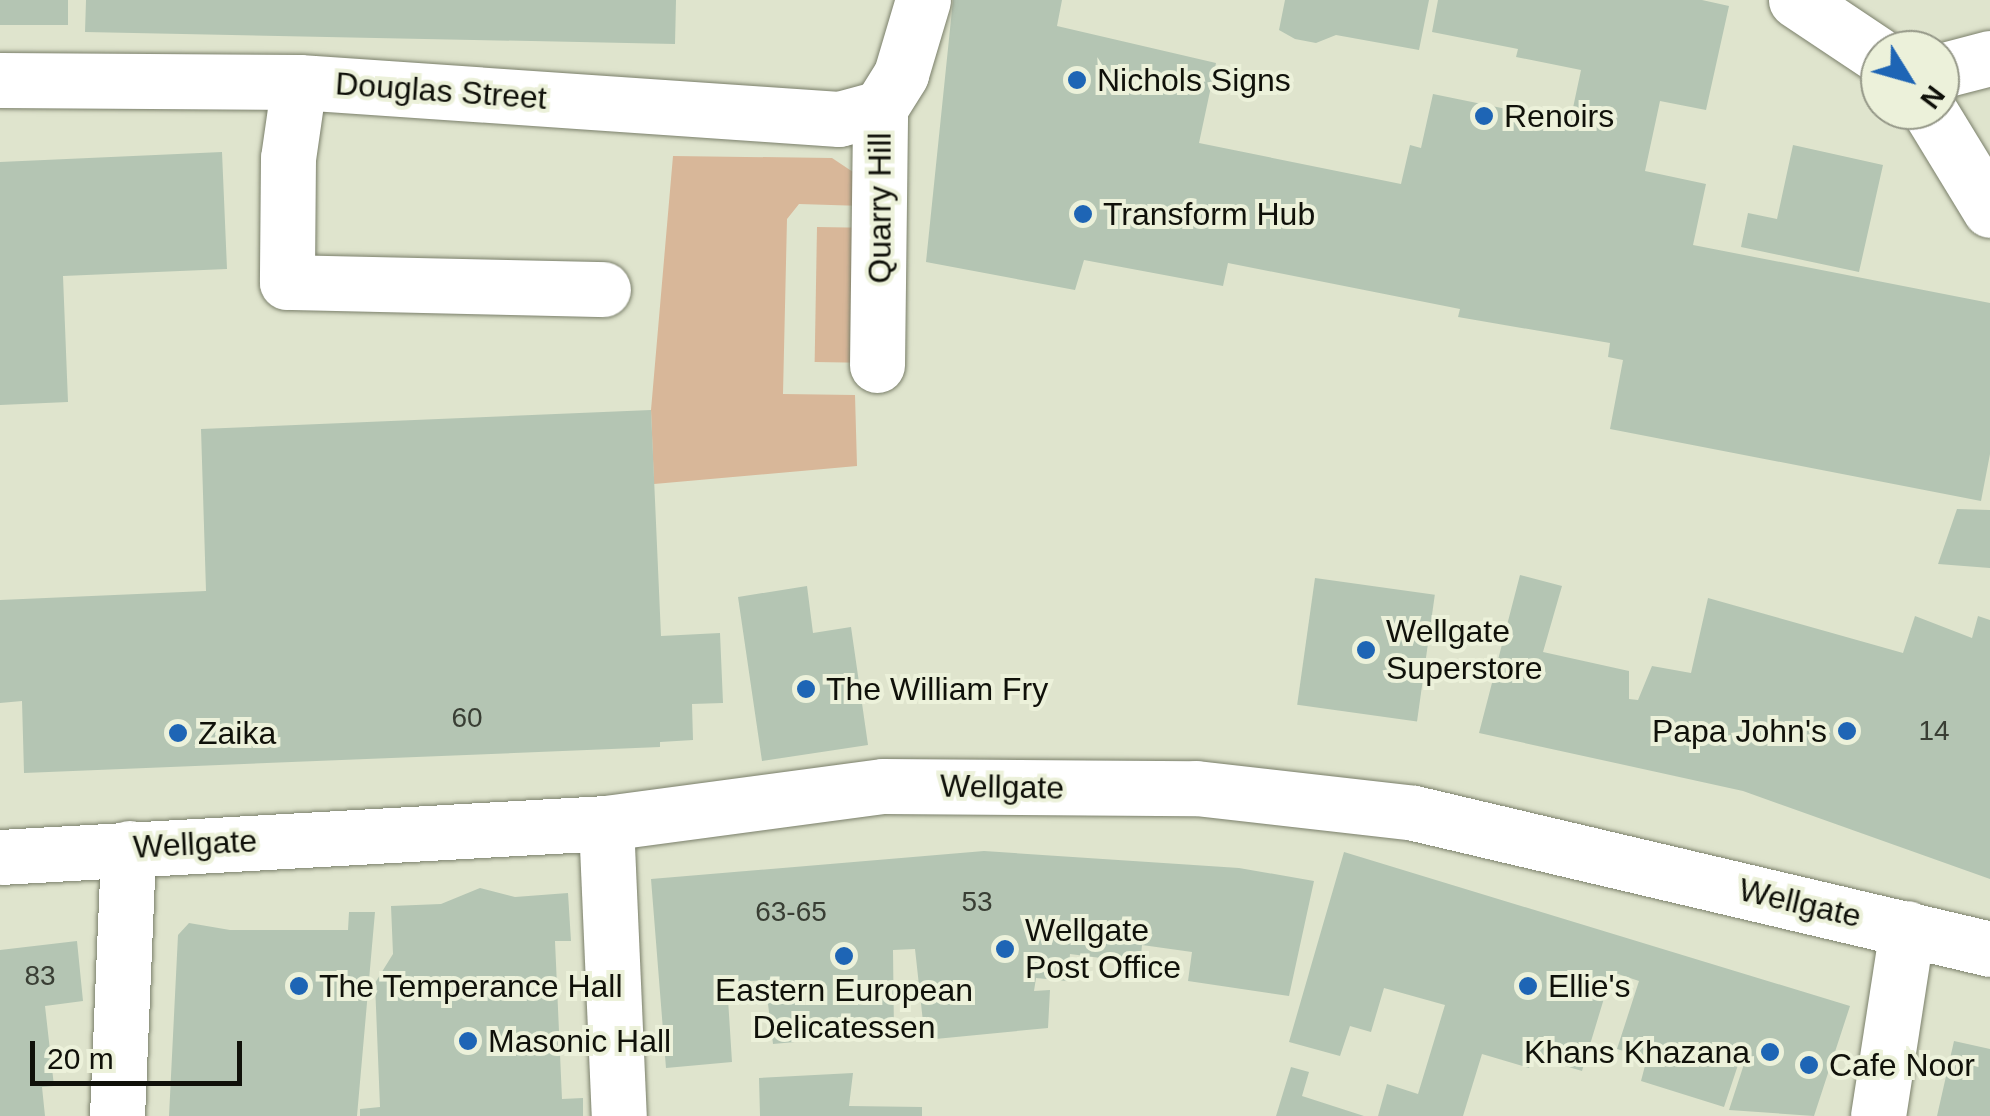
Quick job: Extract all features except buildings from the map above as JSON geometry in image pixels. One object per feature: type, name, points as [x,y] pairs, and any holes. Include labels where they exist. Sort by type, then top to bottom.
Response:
[{"type":"street","name":"Quarry Hill","points":[[894,334],[880,108],[901,74],[922,0]]},
{"type":"street","points":[[1796,0],[1860,60]]},
{"type":"street","points":[[1960,98],[1990,58]]},
{"type":"street","name":"Douglas Street","points":[[0,80],[299,82],[840,119],[880,108]]},
{"type":"street","points":[[299,82],[288,158],[287,282],[602,288]]},
{"type":"street","points":[[1948,130],[1990,210]]},
{"type":"street","name":"Wellgate","points":[[0,857],[606,822],[883,786],[1196,788],[1414,813],[1990,949]]},
{"type":"street","points":[[606,822],[619,1116]]},
{"type":"street","points":[[117,1116],[128,848]]},
{"type":"street","points":[[1878,1116],[1907,928]]},
{"type":"shaded area","points":[[673,156],[832,158],[862,178],[863,206],[799,204],[787,219],[783,394],[855,395],[857,466],[654,484],[651,410]]},
{"type":"shaded area","points":[[817,227],[863,228],[861,363],[815,362]]},
{"type":"place","name":"Nichols Signs","points":[[1077,80]]},
{"type":"place","name":"Renoirs","points":[[1484,116]]},
{"type":"place","name":"Transform Hub","points":[[1083,214]]},
{"type":"place","name":"Wellgate Superstore","points":[[1366,650]]},
{"type":"place","name":"The William Fry","points":[[806,689]]},
{"type":"place","name":"Papa John's","points":[[1847,731]]},
{"type":"place","name":"Zaika","points":[[178,733]]},
{"type":"place","name":"Wellgate Post Office","points":[[1005,949]]},
{"type":"place","name":"Eastern European Delicatessen","points":[[844,956]]},
{"type":"place","name":"The Temperance Hall","points":[[299,986]]},
{"type":"place","name":"Ellie's","points":[[1528,986]]},
{"type":"place","name":"Masonic Hall","points":[[468,1041]]},
{"type":"place","name":"Khans Khazana","points":[[1770,1052]]},
{"type":"place","name":"Cafe Noor","points":[[1809,1065]]}]
